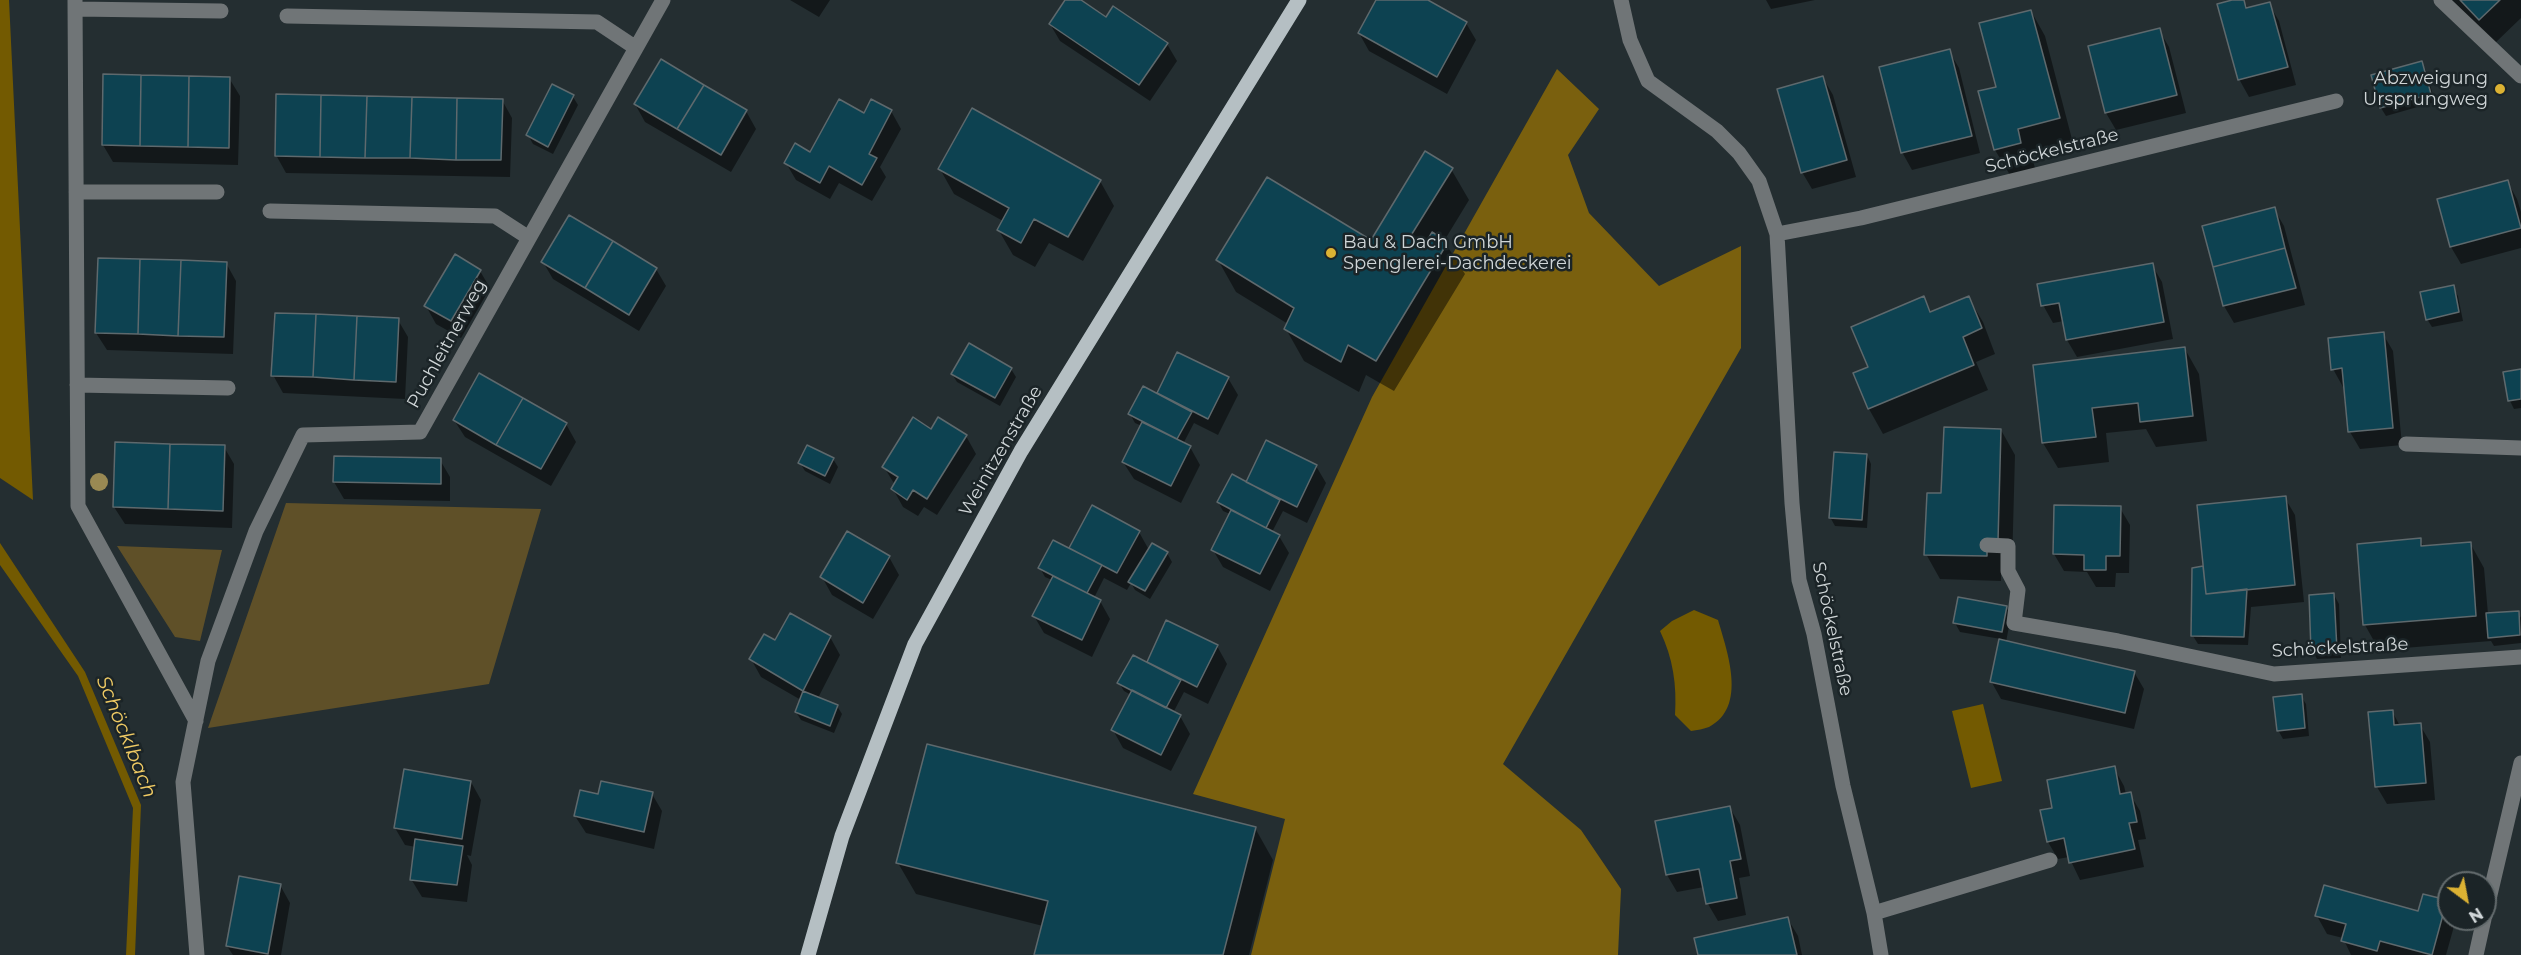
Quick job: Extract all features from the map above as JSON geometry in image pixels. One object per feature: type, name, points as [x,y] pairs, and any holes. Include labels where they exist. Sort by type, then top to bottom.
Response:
[{"type":"main road","name":"Weinitzenstraße","points":[[808,955],[842,836],[915,644],[1021,451],[1299,0]]},
{"type":"street","name":"Puchleitnerweg","points":[[197,955],[183,782],[208,661],[256,531],[303,435],[420,432],[663,0]]},
{"type":"street","name":"Schöckelstraße","points":[[1621,0],[1630,40],[1648,81],[1717,132],[1739,153],[1759,181],[1777,234],[1792,503],[1799,580],[1814,634],[1843,786],[1874,913],[1881,955]]},
{"type":"street","points":[[2441,0],[2521,76]]},
{"type":"street","points":[[196,721],[78,506],[75,4],[221,11]]},
{"type":"street","points":[[287,16],[597,22],[636,48]]},
{"type":"street","name":"Schöckelstraße","points":[[1777,234],[1862,218],[2336,101]]},
{"type":"street","points":[[76,192],[217,192]]},
{"type":"street","points":[[270,211],[495,216],[529,238]]},
{"type":"street","points":[[77,384],[228,388]]},
{"type":"street","points":[[2406,444],[2521,448]]},
{"type":"street","name":"Schöckelstraße","points":[[1987,544],[2008,546],[2008,571],[2018,590],[2014,623],[2118,641],[2274,674],[2521,657]]},
{"type":"street","points":[[2496,871],[2521,763]]},
{"type":"street","points":[[1874,913],[2050,860]]},
{"type":"street","points":[[2476,955],[2482,931]]},
{"type":"shaded area","points":[[0,0],[9,0],[33,500],[0,478]]},
{"type":"shaded area","points":[[1557,69],[1599,109],[1568,155],[1589,213],[1659,286],[1741,246],[1741,348],[1503,764],[1581,830],[1621,889],[1618,955],[1251,955],[1285,819],[1193,794],[1372,397]]},
{"type":"shaded area","points":[[286,503],[541,509],[489,684],[208,728]]},
{"type":"shaded area","name":"Schöcklbach","points":[[0,543],[85,672],[141,805],[135,955],[126,955],[133,808],[78,676],[0,565]]},
{"type":"shaded area","points":[[117,546],[222,550],[200,641],[175,637]]},
{"type":"shaded area","points":[[1694,610],[1718,620],[1732,678],[1728,706],[1721,718],[1709,727],[1691,731],[1675,715],[1673,672],[1660,631],[1672,621]]},
{"type":"shaded area","points":[[1983,704],[2002,781],[1971,788],[1952,711]]},
{"type":"building","points":[[1065,0],[1081,0],[1106,17],[1113,6],[1168,43],[1139,85],[1049,24]]},
{"type":"building","points":[[1376,0],[1428,0],[1467,22],[1437,77],[1358,33]]},
{"type":"building","points":[[2244,0],[2246,8],[2270,2],[2288,67],[2238,80],[2217,4]]},
{"type":"building","points":[[2460,0],[2500,0],[2479,20]]},
{"type":"building","points":[[2031,10],[2060,118],[2018,129],[2021,143],[1994,150],[1978,91],[1996,87],[1979,23]]},
{"type":"building","points":[[2160,28],[2177,95],[2105,113],[2088,46]]},
{"type":"building","points":[[1950,49],[1972,136],[1901,153],[1879,67]]},
{"type":"building","points":[[661,59],[704,85],[677,129],[634,104]]},
{"type":"building","points":[[2422,61],[2431,94],[2380,108],[2371,75]]},
{"type":"building","points":[[103,74],[141,75],[140,146],[102,145]]},
{"type":"building","points":[[141,75],[189,76],[188,147],[140,146]]},
{"type":"building","points":[[189,76],[230,77],[229,148],[188,147]]},
{"type":"building","points":[[1823,76],[1847,160],[1801,173],[1777,89]]},
{"type":"building","points":[[552,84],[574,95],[548,147],[526,135]]},
{"type":"building","points":[[704,85],[747,110],[721,155],[677,129]]},
{"type":"building","points":[[276,94],[321,95],[320,157],[275,156]]},
{"type":"building","points":[[321,95],[367,96],[365,158],[320,157]]},
{"type":"building","points":[[367,96],[412,97],[410,158],[365,158]]},
{"type":"building","points":[[412,97],[457,98],[456,160],[410,158]]},
{"type":"building","points":[[457,98],[503,99],[501,160],[456,160]]},
{"type":"building","points":[[839,99],[864,113],[871,99],[892,110],[869,154],[877,158],[862,185],[829,166],[820,183],[784,163],[795,143],[810,152]]},
{"type":"building","points":[[972,108],[1101,180],[1068,237],[1034,219],[1021,243],[997,230],[1009,208],[938,169]]},
{"type":"building","name":"Bau & Dach GmbH Spenglerei-Dachdeckerei","points":[[1425,151],[1453,168],[1410,237],[1424,246],[1432,232],[1448,242],[1376,361],[1348,345],[1341,362],[1284,329],[1294,308],[1216,260],[1267,177],[1371,240]]},
{"type":"building","points":[[2508,180],[2521,228],[2450,247],[2437,199]]},
{"type":"building","points":[[2275,207],[2285,248],[2213,267],[2202,226]]},
{"type":"building","points":[[569,215],[613,241],[585,288],[541,262]]},
{"type":"building","points":[[613,241],[657,268],[629,315],[585,288]]},
{"type":"building","points":[[2285,248],[2296,288],[2223,306],[2213,267]]},
{"type":"building","points":[[455,254],[481,270],[451,321],[424,306]]},
{"type":"building","points":[[98,258],[140,259],[138,334],[95,333]]},
{"type":"building","points":[[140,259],[181,260],[178,336],[138,334]]},
{"type":"building","points":[[181,260],[227,262],[224,337],[178,336]]},
{"type":"building","points":[[2153,263],[2164,322],[2066,340],[2059,303],[2041,306],[2037,284]]},
{"type":"building","points":[[2454,285],[2459,312],[2426,320],[2420,292]]},
{"type":"building","points":[[1924,296],[1930,312],[1969,296],[1982,328],[1963,337],[1974,365],[1868,409],[1853,373],[1868,367],[1851,327]]},
{"type":"building","points":[[275,313],[316,314],[313,377],[271,376]]},
{"type":"building","points":[[316,314],[357,316],[354,380],[313,377]]},
{"type":"building","points":[[357,316],[399,318],[396,382],[354,380]]},
{"type":"building","points":[[2384,332],[2393,428],[2348,432],[2342,368],[2331,370],[2328,338]]},
{"type":"building","points":[[969,343],[1012,368],[995,398],[951,374]]},
{"type":"building","points":[[2185,347],[2193,416],[2140,422],[2138,403],[2092,408],[2096,437],[2042,443],[2033,365]]},
{"type":"building","points":[[1177,352],[1229,377],[1208,419],[1157,393]]},
{"type":"building","points":[[2521,369],[2521,399],[2508,401],[2503,372]]},
{"type":"building","points":[[479,373],[523,398],[496,445],[453,420]]},
{"type":"building","points":[[1143,386],[1192,412],[1177,439],[1128,414]]},
{"type":"building","points":[[523,398],[567,423],[541,469],[496,445]]},
{"type":"building","points":[[913,417],[931,429],[938,417],[967,435],[927,499],[913,490],[907,500],[891,489],[898,477],[882,467]]},
{"type":"building","points":[[1142,422],[1191,446],[1171,486],[1122,462]]},
{"type":"building","points":[[1944,427],[2001,429],[1998,541],[1987,540],[1987,556],[1924,555],[1927,493],[1941,493]]},
{"type":"building","points":[[1266,440],[1317,465],[1297,507],[1246,482]]},
{"type":"building","points":[[115,442],[170,444],[168,509],[113,507]]},
{"type":"building","points":[[170,444],[225,445],[223,511],[168,509]]},
{"type":"building","points":[[807,445],[834,458],[825,476],[798,463]]},
{"type":"building","points":[[1834,452],[1867,454],[1862,520],[1829,518]]},
{"type":"building","points":[[334,456],[441,458],[441,484],[333,482]]},
{"type":"building","points":[[1232,474],[1280,500],[1266,528],[1217,502]]},
{"type":"building","points":[[2286,496],[2295,585],[2206,594],[2197,505]]},
{"type":"building","points":[[1092,505],[1140,531],[1117,573],[1069,548]]},
{"type":"building","points":[[2054,505],[2121,506],[2120,556],[2106,556],[2106,570],[2084,570],[2084,555],[2053,554]]},
{"type":"building","points":[[1231,510],[1280,535],[1260,574],[1211,550]]},
{"type":"building","points":[[847,531],[890,556],[863,603],[820,577]]},
{"type":"building","points":[[2421,538],[2421,546],[2471,542],[2476,616],[2363,625],[2357,544]]},
{"type":"building","points":[[1053,540],[1102,565],[1087,593],[1038,568]]},
{"type":"building","points":[[1152,543],[1168,552],[1145,591],[1128,582]]},
{"type":"building","points":[[2203,566],[2206,594],[2247,589],[2244,637],[2191,636],[2192,568]]},
{"type":"building","points":[[1053,576],[1101,600],[1082,640],[1032,616]]},
{"type":"building","points":[[2334,593],[2337,650],[2311,651],[2309,595]]},
{"type":"building","points":[[1958,597],[2007,606],[2002,632],[1953,623]]},
{"type":"building","points":[[2519,611],[2520,635],[2488,638],[2486,613]]},
{"type":"building","points":[[790,613],[831,636],[803,691],[749,659],[764,634],[775,640]]},
{"type":"building","points":[[1166,620],[1218,645],[1197,687],[1147,662]]},
{"type":"building","points":[[1999,639],[2135,671],[2125,713],[1990,682]]},
{"type":"building","points":[[1133,655],[1181,680],[1166,708],[1117,683]]},
{"type":"building","points":[[1132,690],[1181,715],[1161,755],[1111,730]]},
{"type":"building","points":[[803,691],[838,705],[830,726],[795,712]]},
{"type":"building","points":[[2302,694],[2305,728],[2277,731],[2273,697]]},
{"type":"building","points":[[2393,710],[2394,725],[2421,723],[2426,783],[2375,787],[2368,712]]},
{"type":"building","points":[[927,744],[1256,827],[1223,955],[1034,955],[1048,901],[896,863]]},
{"type":"building","points":[[2115,766],[2120,794],[2131,792],[2137,822],[2129,823],[2135,849],[2069,863],[2064,838],[2047,842],[2040,810],[2052,808],[2047,780]]},
{"type":"building","points":[[404,769],[471,781],[462,839],[394,828]]},
{"type":"building","points":[[601,781],[653,792],[644,832],[574,816],[580,790],[598,794]]},
{"type":"building","points":[[1730,806],[1741,859],[1730,861],[1737,898],[1706,904],[1699,869],[1666,875],[1655,821]]},
{"type":"building","points":[[415,839],[463,846],[457,885],[410,880]]},
{"type":"building","points":[[239,876],[281,884],[268,954],[226,946]]},
{"type":"building","points":[[2324,885],[2418,911],[2423,894],[2437,898],[2439,931],[2432,955],[2380,941],[2377,951],[2341,941],[2346,924],[2315,916]]},
{"type":"building","points":[[1788,917],[1797,955],[1698,955],[1694,938]]},
{"type":"place","name":"Abzweigung Ursprungweg","points":[[2500,89]]},
{"type":"place","name":"Bau & Dach GmbH Spenglerei-Dachdeckerei","points":[[1331,253]]}]
